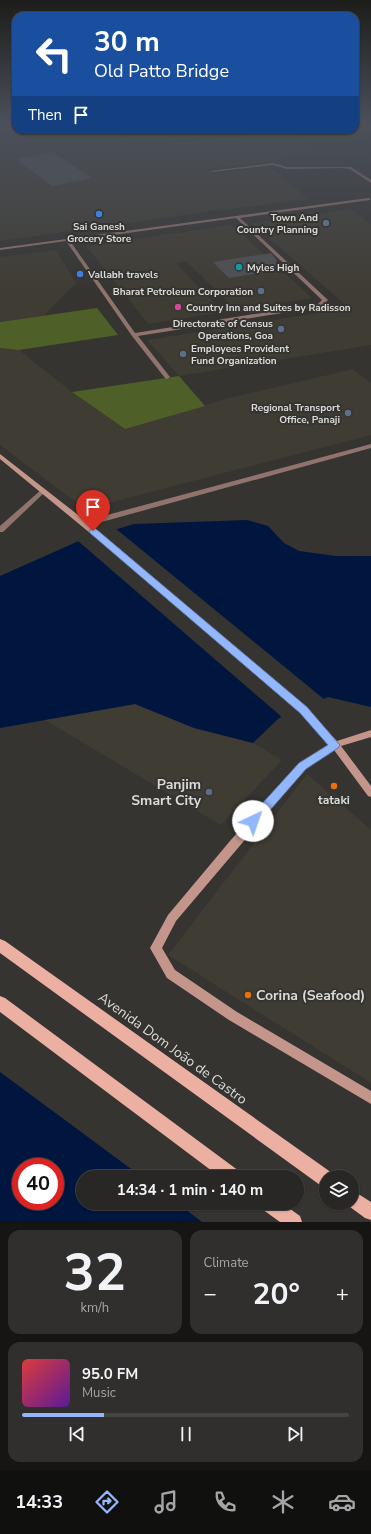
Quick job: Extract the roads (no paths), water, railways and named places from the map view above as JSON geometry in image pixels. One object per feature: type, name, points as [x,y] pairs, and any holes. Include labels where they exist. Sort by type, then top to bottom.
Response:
[{"type":"main road","points":[[0,456],[93,531],[303,710],[335,745],[371,792]]},
{"type":"main road","points":[[371,733],[335,745],[302,766],[172,918],[156,948],[171,974],[233,1016],[371,1098]]},
{"type":"main road","name":"Avenida Dom João de Castro","points":[[0,945],[319,1174]]},
{"type":"main road","points":[[0,1003],[225,1170]]},
{"type":"main road","points":[[359,1203],[371,1212]]},
{"type":"main road","points":[[278,1210],[294,1222]]},
{"type":"street","points":[[0,249],[370,200],[368,196],[371,193]]},
{"type":"street","points":[[134,335],[320,305],[325,300],[237,217]]},
{"type":"street","points":[[67,240],[134,335],[167,377]]},
{"type":"street","points":[[84,524],[371,446]]},
{"type":"street","points":[[0,530],[43,491]]},
{"type":"water","points":[[247,520],[268,526],[284,543],[299,551],[336,556],[371,556],[371,707],[328,697],[279,718],[253,743],[194,728],[135,704],[0,728],[0,576],[81,540],[134,524]]},
{"type":"water","points":[[0,1072],[133,1170],[76,1170],[76,1210],[186,1210],[202,1222],[0,1222]]},
{"type":"place","name":"Sai Ganesh Grocery Store","points":[[99,214]]},
{"type":"place","name":"Town And Country Planning","points":[[326,223]]},
{"type":"place","name":"Myles High","points":[[239,267]]},
{"type":"place","name":"Vallabh travels","points":[[80,274]]},
{"type":"place","name":"Bharat Petroleum Corporation","points":[[261,291]]},
{"type":"place","name":"Country Inn and Suites by Radisson","points":[[178,307]]},
{"type":"place","name":"Directorate of Census Operations, Goa","points":[[281,329]]},
{"type":"place","name":"Employees Provident Fund Organization","points":[[183,354]]},
{"type":"place","name":"Regional Transport Office, Panaji","points":[[348,413]]},
{"type":"place","name":"tataki","points":[[334,786]]},
{"type":"place","name":"Panjim Smart City","points":[[209,792]]},
{"type":"place","name":"Corina (Seafood)","points":[[248,995]]}]
